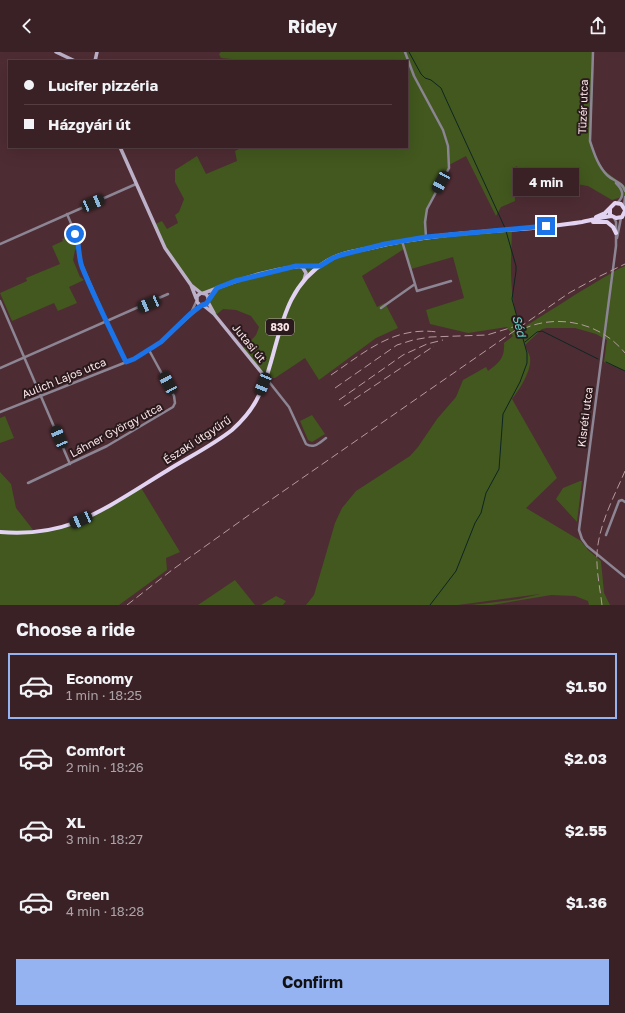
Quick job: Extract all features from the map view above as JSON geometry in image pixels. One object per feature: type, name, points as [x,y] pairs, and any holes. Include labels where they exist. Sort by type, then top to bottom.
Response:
[{"type":"main road","name":"830","points":[[581,222],[600,216],[617,203]]},
{"type":"main road","points":[[617,203],[621,204],[625,209],[623,217]]},
{"type":"main road","points":[[610,207],[610,213],[613,217]]},
{"type":"main road","name":"830","points":[[320,266],[341,255],[426,237],[623,217]]},
{"type":"main road","points":[[581,222],[607,222],[613,227],[616,233]]},
{"type":"main road","name":"Északi útgyűrű","points":[[0,532],[20,533],[48,530],[73,523],[103,509],[231,430],[241,421],[251,408],[266,378],[278,331],[290,301],[304,280],[320,266]]},
{"type":"street","points":[[56,52],[73,60]]},
{"type":"street","name":"Tüzér utca","points":[[593,52],[590,141],[594,154],[606,175],[621,184],[625,191]]},
{"type":"street","points":[[408,62],[414,76],[443,130],[448,146],[449,168],[427,209],[425,225],[426,237]]},
{"type":"street","name":"Jutasi út","points":[[120,148],[165,248],[191,285],[196,300],[199,304],[203,305],[214,314],[289,407],[306,444],[311,447],[326,438]]},
{"type":"street","name":"Tüzér utca","points":[[613,180],[621,188],[622,192],[621,199],[617,203]]},
{"type":"street","points":[[0,244],[136,184]]},
{"type":"street","points":[[625,197],[625,209]]},
{"type":"street","points":[[67,214],[79,242],[79,255],[82,265],[126,362]]},
{"type":"street","name":"Kisréti utca","points":[[613,217],[616,222],[617,240]]},
{"type":"street","name":"Kisréti utca","points":[[623,217],[617,240],[579,530],[582,539],[587,546],[625,577]]},
{"type":"street","points":[[402,241],[417,292],[451,281]]},
{"type":"street","points":[[196,300],[198,295],[235,281],[296,266],[320,266]]},
{"type":"street","points":[[296,266],[303,268],[306,272],[304,280]]},
{"type":"street","points":[[381,308],[415,284]]},
{"type":"street","name":"Jutasi út","points":[[191,285],[207,295],[214,314]]},
{"type":"street","points":[[203,305],[217,288]]},
{"type":"street","points":[[0,368],[168,294]]},
{"type":"street","name":"Aulich Lajos utca","points":[[190,314],[196,300]]},
{"type":"street","points":[[0,301],[70,464]]},
{"type":"street","name":"Aulich Lajos utca","points":[[0,412],[126,362],[149,350],[161,342],[190,314],[203,305]]},
{"type":"street","name":"Láhner György utca","points":[[28,483],[107,446],[173,407],[175,403],[174,396],[149,350]]},
{"type":"street","points":[[606,535],[618,500],[625,502]]},
{"type":"green space","points":[[221,52],[594,52],[591,141],[597,159],[605,171],[625,186],[625,196],[612,200],[588,186],[565,182],[549,186],[516,166],[514,176],[515,201],[501,207],[496,216],[466,156],[449,165],[448,170],[430,201],[427,209],[426,238],[512,229],[512,292],[521,329],[614,271],[625,266],[625,371],[604,362],[607,340],[596,334],[575,328],[542,329],[525,345],[530,357],[529,368],[522,385],[512,399],[557,478],[526,508],[581,541],[588,550],[601,561],[604,593],[610,605],[589,605],[588,601],[575,596],[551,595],[492,605],[472,605],[519,599],[540,594],[458,605],[306,605],[314,595],[335,523],[342,508],[356,491],[410,456],[437,419],[456,397],[463,380],[486,367],[488,371],[495,365],[502,356],[504,343],[513,336],[507,327],[468,333],[430,324],[426,310],[464,298],[453,257],[411,269],[404,249],[362,276],[377,307],[385,303],[398,328],[376,338],[319,380],[305,358],[275,378],[265,378],[242,350],[256,335],[259,327],[251,316],[236,310],[223,309],[215,316],[208,302],[216,289],[201,293],[193,286],[174,262],[153,225],[162,221],[167,229],[178,223],[175,215],[179,212],[184,199],[175,182],[175,170],[197,156],[206,174],[237,161],[235,151],[241,148],[408,148],[408,60],[232,60],[221,58],[219,54]]},
{"type":"green space","points":[[75,234],[79,242],[79,248],[75,250],[73,260],[80,277],[84,280],[69,287],[77,303],[58,311],[54,303],[12,321],[0,293],[27,281],[26,278],[60,264],[52,246],[63,241],[62,239]]},
{"type":"green space","points":[[312,415],[325,434],[312,442],[308,440],[300,421]]},
{"type":"green space","points":[[5,416],[14,438],[0,443],[0,418]]},
{"type":"green space","points":[[0,472],[11,484],[16,508],[34,531],[49,529],[77,520],[102,508],[140,486],[180,552],[166,558],[167,570],[119,605],[0,605]]},
{"type":"green space","points":[[582,481],[577,522],[556,499],[563,488]]},
{"type":"green space","points":[[235,580],[255,605],[198,605]]},
{"type":"green space","points":[[276,596],[286,601],[283,605],[261,605]]},
{"type":"waterway","name":"Séd","points":[[409,52],[421,74],[441,88],[505,228]]},
{"type":"waterway","name":"Séd","points":[[430,605],[456,571],[475,523],[481,513],[486,493],[499,469],[503,414],[520,382],[527,363],[527,353],[512,299],[516,266],[506,231]]},
{"type":"waterway","points":[[525,342],[537,332],[542,331],[598,359]]},
{"type":"waterway","points":[[606,362],[625,371]]},
{"type":"railway","points":[[127,605],[172,570],[249,515],[569,293],[625,264]]},
{"type":"railway","points":[[523,329],[536,324],[550,322],[578,324],[604,334],[625,353]]},
{"type":"railway","points":[[335,388],[397,345],[430,337],[487,335],[513,327]]},
{"type":"railway","points":[[331,375],[367,350],[393,337],[421,331],[437,332]]},
{"type":"railway","points":[[339,400],[403,355],[427,344],[443,340]]},
{"type":"railway","points":[[344,406],[434,346]]},
{"type":"railway","points":[[602,605],[597,566],[598,542],[604,521],[625,471]]},
{"type":"route","points":[[75,234],[79,242],[79,255],[82,265],[126,362],[134,359],[161,342],[190,314],[202,305],[206,304],[212,293],[222,285],[296,266],[320,266],[326,261],[341,255],[385,244],[426,237],[546,226]]}]
